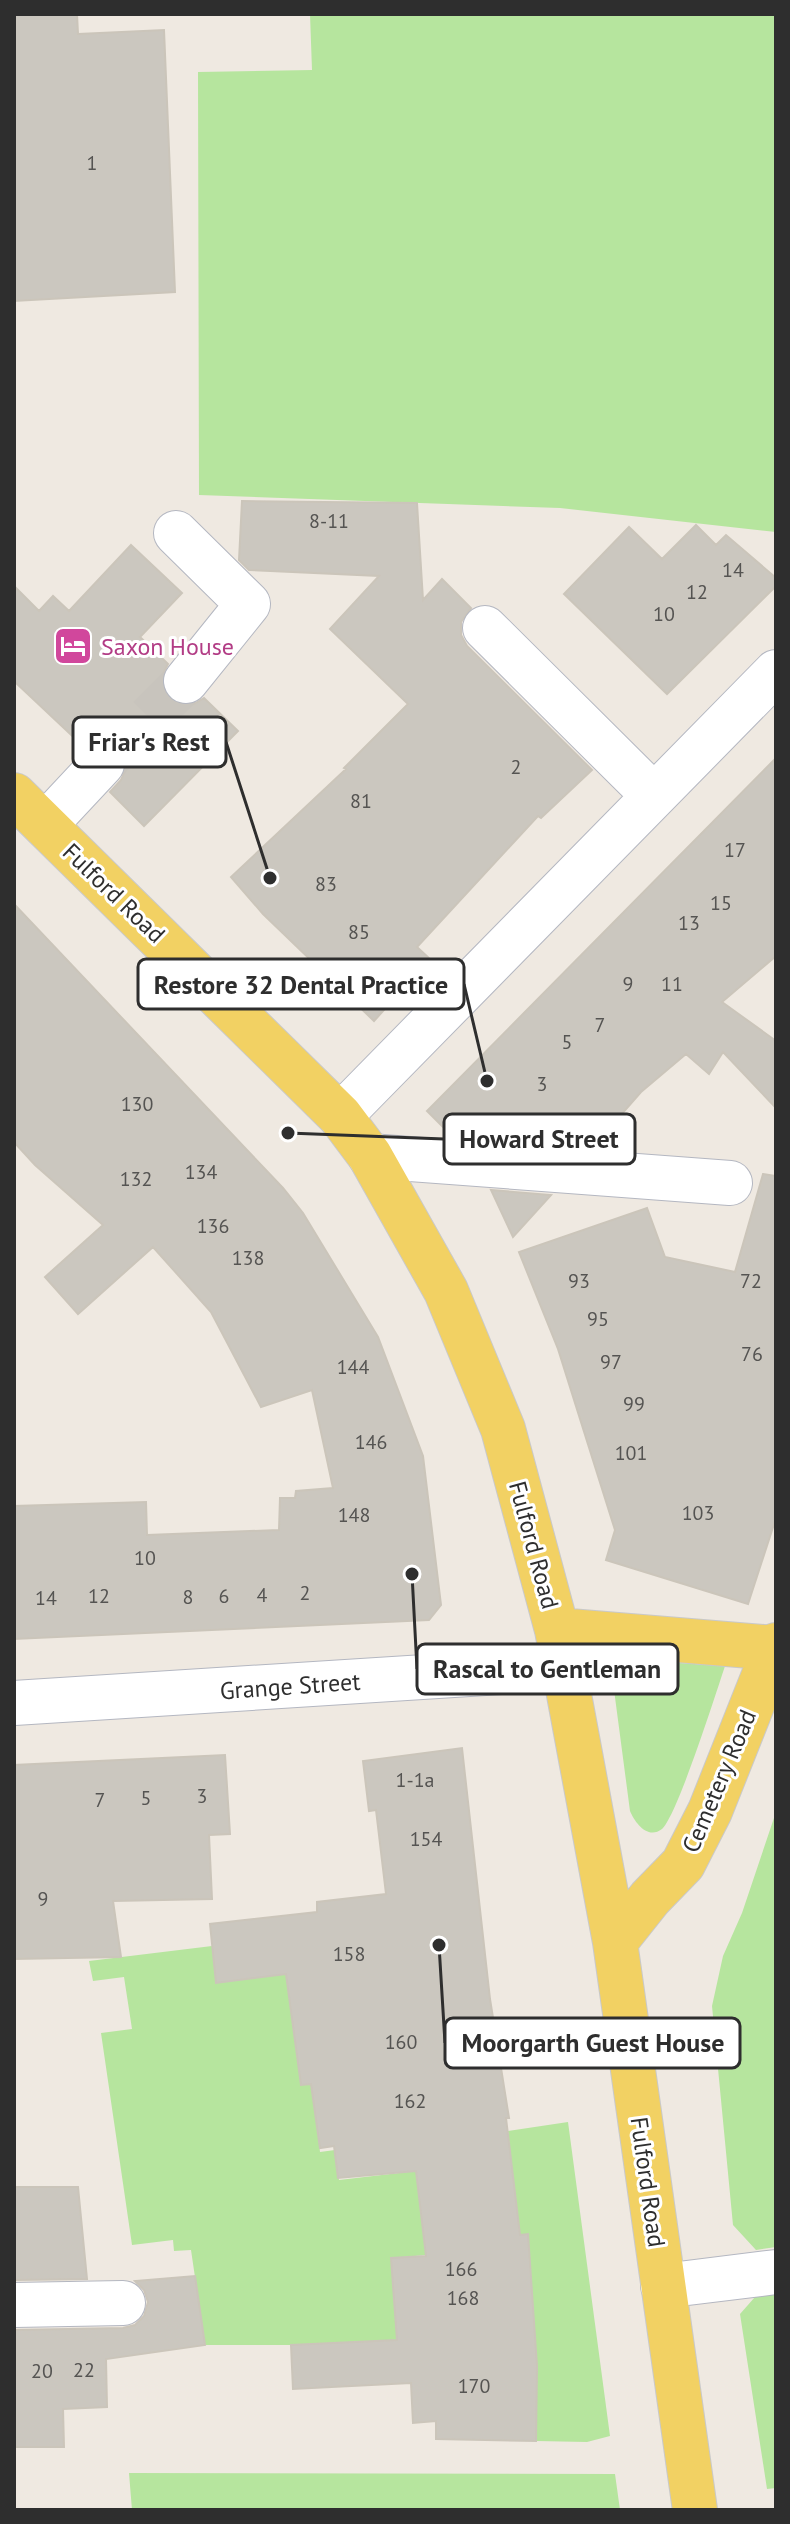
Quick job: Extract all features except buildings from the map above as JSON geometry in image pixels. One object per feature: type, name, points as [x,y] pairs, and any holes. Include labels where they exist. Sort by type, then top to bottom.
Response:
[{"type":"main road","name":"Fulford Road","points":[[14,795],[340,1116],[370,1156],[446,1291],[503,1429],[561,1649],[615,1942],[695,2510]]},
{"type":"main road","points":[[561,1649],[775,1647]]},
{"type":"main road","name":"Cemetery Road","points":[[615,1942],[650,1898],[683,1864],[710,1811],[775,1647]]},
{"type":"street","points":[[176,533],[248,604],[186,681]]},
{"type":"street","points":[[485,628],[654,796]]},
{"type":"street","points":[[340,1116],[776,672]]},
{"type":"street","points":[[45,825],[102,764]]},
{"type":"street","points":[[370,1156],[730,1183]]},
{"type":"street","name":"Grange Street","points":[[14,1703],[561,1649]]},
{"type":"street","points":[[663,2286],[776,2272]]},
{"type":"street","points":[[14,2305],[123,2303]]},
{"type":"green space","points":[[310,14],[776,14],[776,532],[560,508],[199,495],[198,72],[312,70]]},
{"type":"green space","points":[[618,1659],[725,1666],[677,1802],[669,1819],[657,1832],[643,1829],[630,1811],[611,1667],[618,1666]]},
{"type":"green space","points":[[776,1812],[776,2247],[756,2250],[733,2225],[712,2006],[723,1956],[742,1913]]},
{"type":"green space","points":[[212,1946],[216,1983],[301,1972],[312,2041],[295,2043],[301,2085],[312,2084],[320,2152],[335,2150],[339,2180],[416,2171],[420,2206],[515,2195],[508,2131],[568,2122],[610,2436],[587,2442],[536,2441],[537,2355],[488,2355],[486,2336],[291,2345],[205,2345],[191,2250],[174,2251],[173,2240],[132,2245],[101,2033],[132,2029],[124,1977],[93,1981],[89,1961]],"holes":[[[528,2234],[534,2319],[392,2258],[426,2255],[425,2242]]]},
{"type":"green space","points":[[776,2294],[776,2488],[767,2489],[740,2314],[755,2297]]},
{"type":"green space","points":[[129,2473],[615,2474],[620,2510],[132,2510]]},
{"type":"tunnel","points":[[102,764],[186,681]]},
{"type":"place","name":"Saxon House","points":[[73,646]]},
{"type":"place","name":"Friar's Rest","points":[[270,878]]},
{"type":"place","name":"Restore 32 Dental Practice","points":[[487,1081]]},
{"type":"place","name":"Howard Street","points":[[288,1133]]},
{"type":"place","name":"Rascal to Gentleman","points":[[412,1574]]},
{"type":"place","name":"Moorgarth Guest House","points":[[439,1945]]}]
